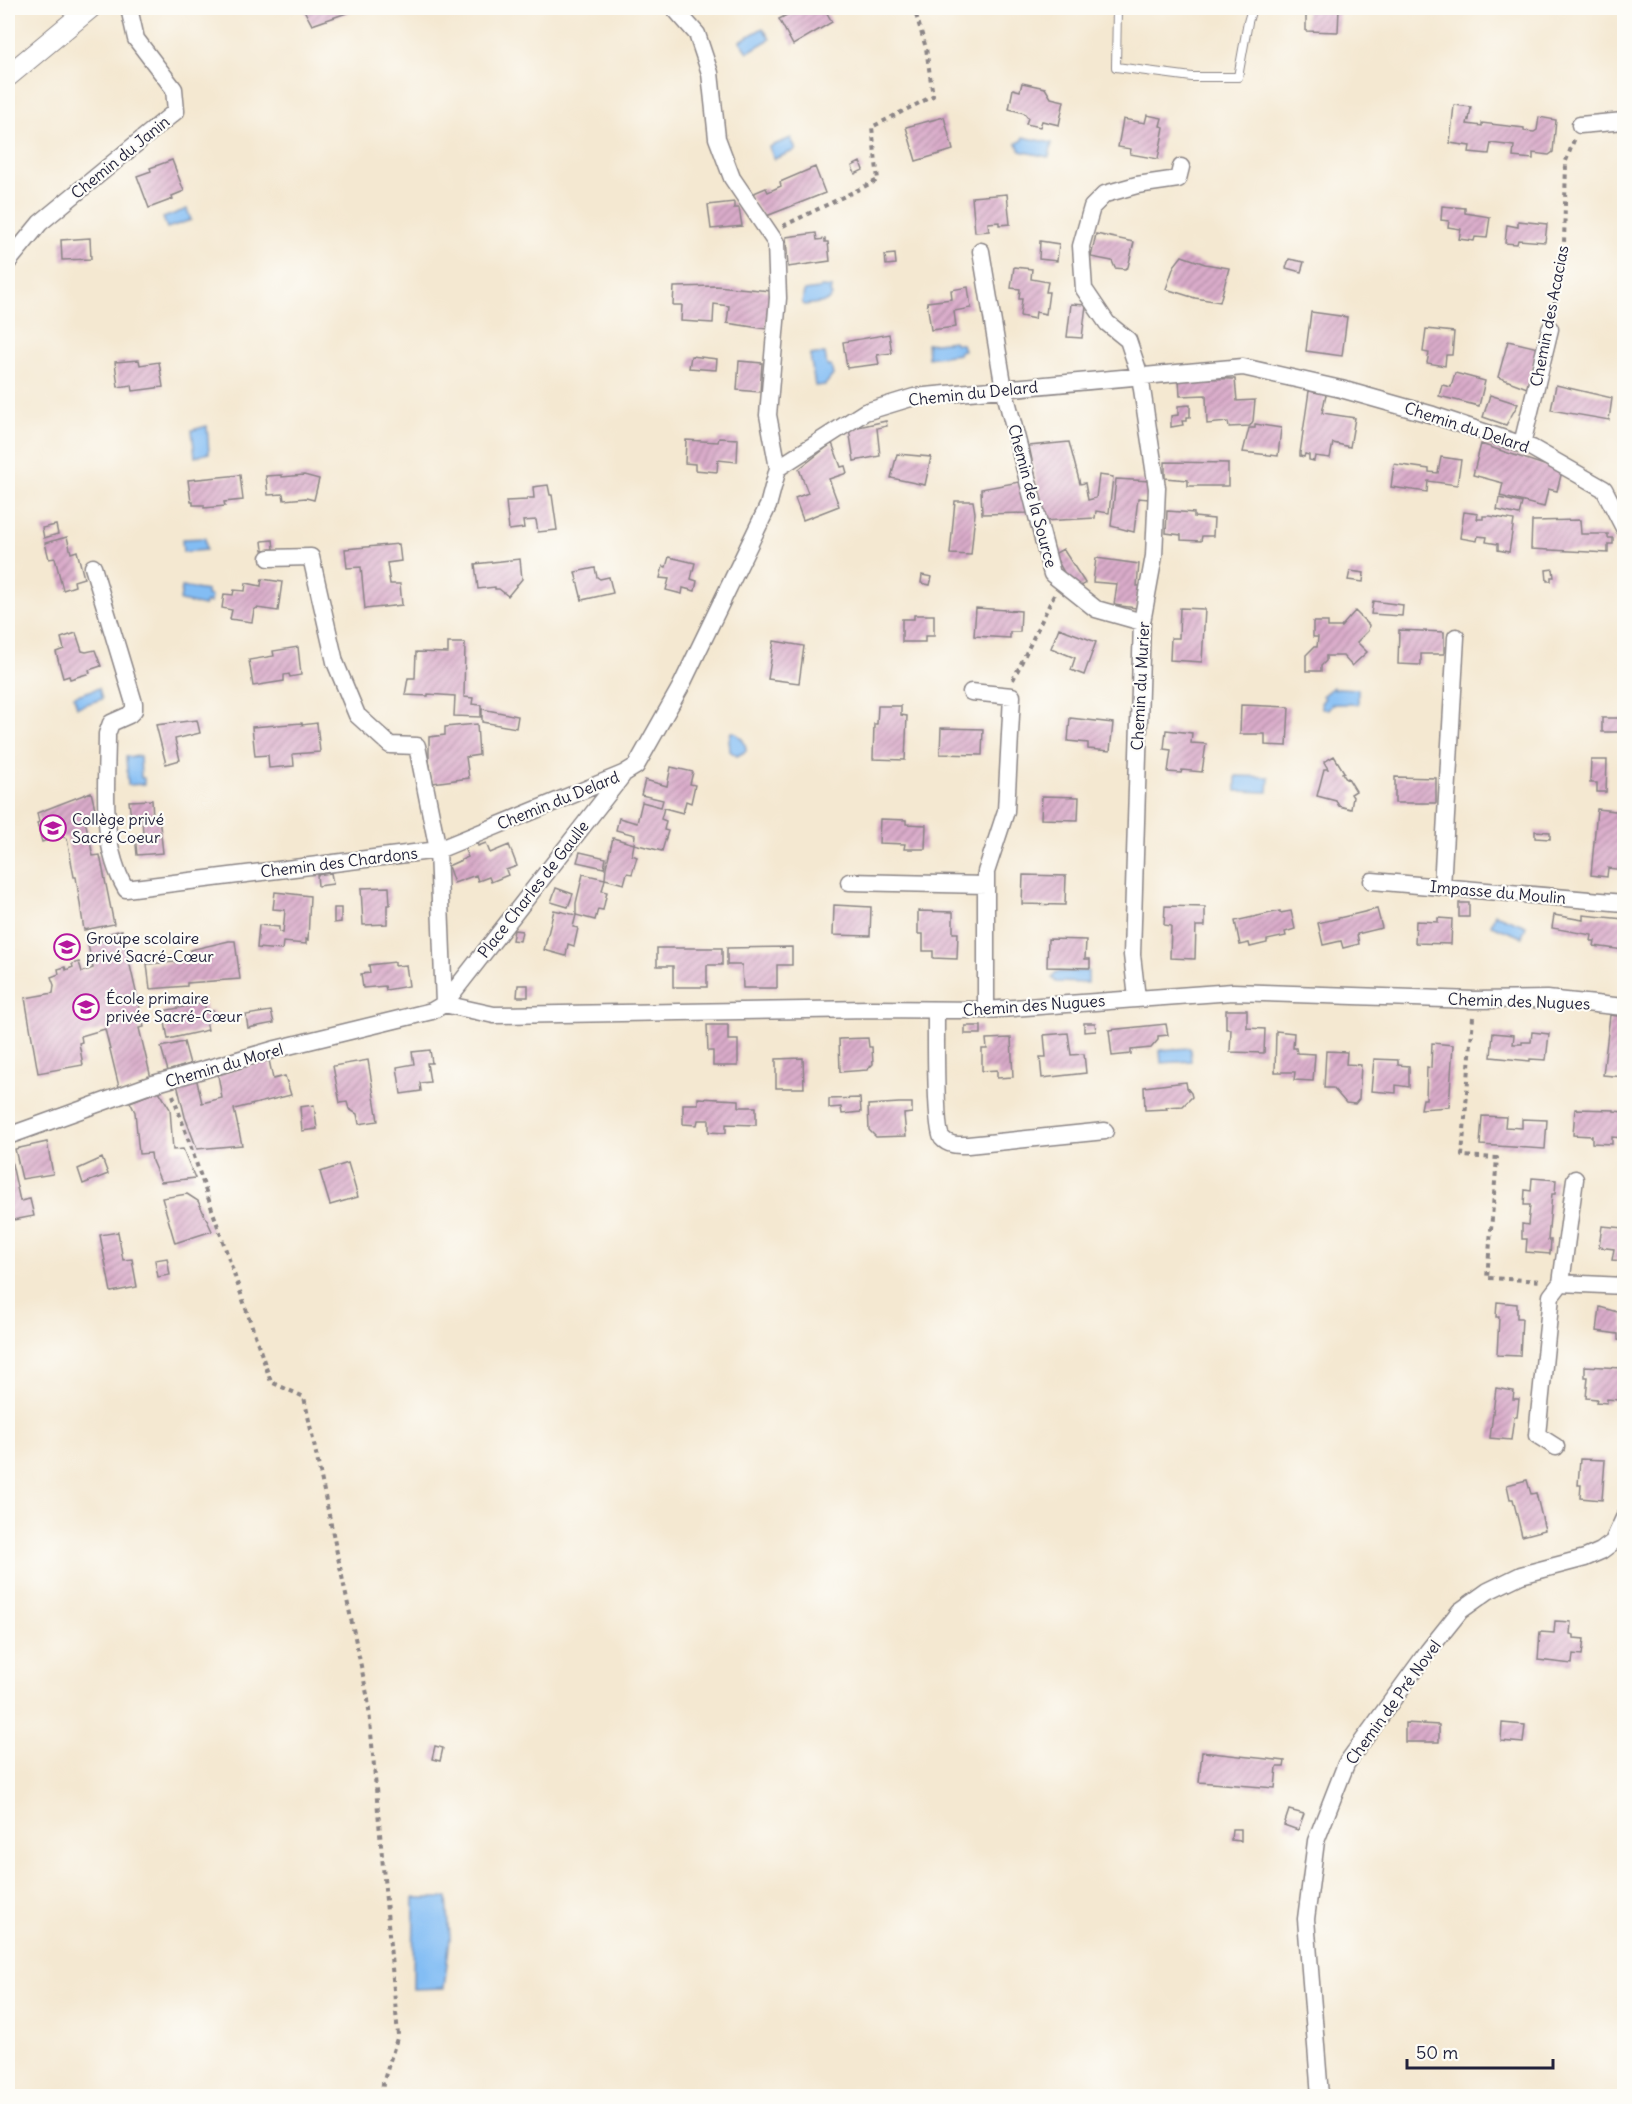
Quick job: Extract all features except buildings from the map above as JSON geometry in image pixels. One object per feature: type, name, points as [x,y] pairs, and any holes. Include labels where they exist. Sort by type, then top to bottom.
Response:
[{"type":"street","points":[[8,76],[90,8]]},
{"type":"street","name":"Chemin du Janin","points":[[8,262],[40,223],[176,111],[174,89],[136,39],[129,8]]},
{"type":"street","points":[[674,8],[697,34],[710,73],[717,138],[732,178],[776,243],[778,298],[768,415],[778,468]]},
{"type":"street","points":[[1580,125],[1624,121]]},
{"type":"street","name":"Chemin du Murier","points":[[1137,998],[1132,955],[1142,622],[1154,556],[1157,488],[1140,376],[1128,340],[1107,323],[1084,289],[1081,246],[1092,207],[1105,194],[1137,185],[1178,179],[1181,167]]},
{"type":"street","name":"Chemin de la Source","points":[[981,251],[1004,388],[1053,574],[1096,609],[1142,622]]},
{"type":"street","name":"Chemin des Acacias","points":[[1522,444],[1550,329]]},
{"type":"street","name":"Chemin du Delard","points":[[438,849],[623,774],[636,766],[680,688],[768,506],[778,468],[865,412],[914,397],[1243,367],[1341,389],[1433,415],[1532,448],[1604,489],[1624,528]]},
{"type":"street","name":"Chemin des Chardons","points":[[93,567],[134,703],[134,710],[129,715],[111,723],[106,734],[107,829],[117,874],[126,889],[438,849],[417,746],[390,745],[357,715],[335,662],[311,557],[269,558]]},
{"type":"street","points":[[1442,887],[1456,637]]},
{"type":"street","points":[[971,692],[1012,696],[1006,812],[986,872],[986,1010]]},
{"type":"street","name":"Place Charles de Gaulle","points":[[444,1004],[623,774]]},
{"type":"street","points":[[438,849],[444,1004]]},
{"type":"street","name":"Impasse du Moulin","points":[[1372,881],[1624,903]]},
{"type":"street","points":[[849,882],[986,885]]},
{"type":"street","name":"Chemin des Nugues","points":[[444,1004],[494,1014],[872,1009],[986,1010],[1233,992],[1474,1000],[1547,999],[1624,1007]]},
{"type":"street","name":"Chemin du Morel","points":[[8,1136],[168,1080],[276,1049],[432,1011],[444,1004]]},
{"type":"street","points":[[936,1010],[939,1125],[942,1137],[949,1143],[968,1145],[1105,1131]]},
{"type":"street","points":[[1556,1447],[1537,1435],[1551,1296],[1560,1283],[1575,1179]]},
{"type":"street","points":[[1560,1283],[1624,1286]]},
{"type":"street","name":"Chemin de Pré Novel","points":[[1320,2097],[1306,1919],[1316,1841],[1346,1764],[1460,1611],[1488,1591],[1521,1575],[1585,1558],[1601,1551],[1612,1542],[1624,1519]]},
{"type":"lane","points":[[1117,8],[1116,67],[1192,77],[1238,77],[1252,8]]},
{"type":"path","points":[[768,233],[878,180],[872,127],[933,96],[926,48],[914,8]]},
{"type":"path","name":"Chemin des Acacias","points":[[1550,329],[1564,244],[1566,161],[1580,125]]},
{"type":"path","points":[[1012,696],[1014,676],[1061,581]]},
{"type":"path","points":[[1474,1000],[1462,1156],[1497,1158],[1487,1278],[1560,1283]]},
{"type":"path","points":[[168,1080],[271,1382],[304,1397],[361,1664],[368,1699],[398,2035],[383,2083],[382,2097]]},
{"type":"water","points":[[763,28],[770,39],[748,52],[740,41]]},
{"type":"water","points":[[1023,137],[1052,143],[1049,157],[1020,151],[1017,143],[1023,140]]},
{"type":"water","points":[[791,138],[796,150],[774,159],[769,147]]},
{"type":"water","points":[[187,209],[191,220],[167,228],[163,218]]},
{"type":"water","points":[[821,287],[832,288],[830,292],[832,296],[826,302],[805,305],[802,303],[804,291]]},
{"type":"water","points":[[954,341],[962,344],[964,350],[959,351],[959,354],[928,358],[927,344]]},
{"type":"water","points":[[825,353],[827,366],[831,366],[833,375],[825,385],[815,386],[810,355]]},
{"type":"water","points":[[207,426],[209,453],[195,457],[192,430]]},
{"type":"water","points":[[205,538],[206,550],[183,552],[182,539]]},
{"type":"water","points":[[182,587],[207,591],[207,595],[211,596],[210,603],[206,602],[204,606],[180,601]]},
{"type":"water","points":[[1333,687],[1334,690],[1338,688],[1358,689],[1358,704],[1332,704],[1328,710],[1322,708],[1321,703],[1325,698],[1322,696]]},
{"type":"water","points":[[99,688],[102,699],[77,707],[74,696]]},
{"type":"water","points":[[731,732],[739,736],[745,745],[746,751],[737,756],[730,751]]},
{"type":"water","points":[[140,756],[141,778],[144,778],[144,784],[128,785],[126,757]]},
{"type":"water","points":[[1236,776],[1269,777],[1268,792],[1236,791]]},
{"type":"water","points":[[1495,914],[1526,926],[1522,937],[1491,925]]},
{"type":"water","points":[[1088,971],[1088,983],[1056,982],[1052,978],[1056,972]]},
{"type":"water","points":[[1190,1048],[1191,1061],[1161,1063],[1160,1050]]},
{"type":"water","points":[[414,1898],[447,1898],[450,1938],[444,1988],[413,1989]]},
{"type":"place","name":"Collège privé Sacré Coeur","points":[[53,828]]},
{"type":"place","name":"Groupe scolaire privé Sacré-Cœur","points":[[67,947]]},
{"type":"place","name":"École primaire privée Sacré-Cœur","points":[[86,1007]]}]
